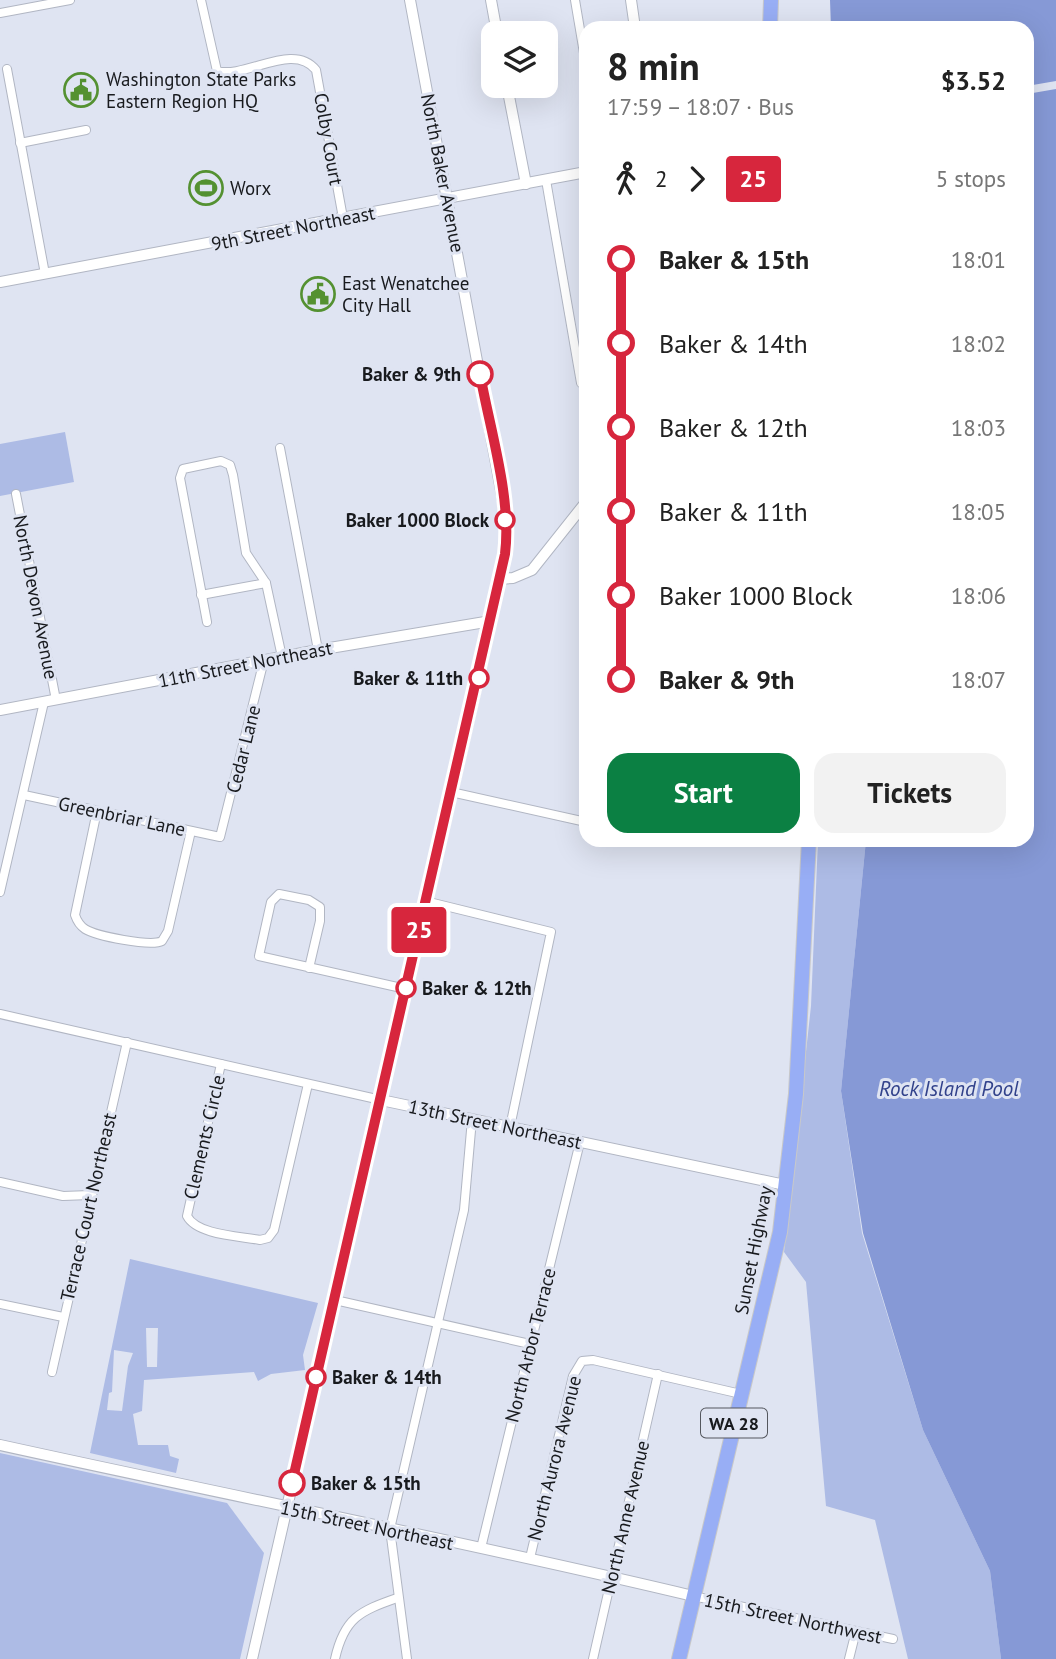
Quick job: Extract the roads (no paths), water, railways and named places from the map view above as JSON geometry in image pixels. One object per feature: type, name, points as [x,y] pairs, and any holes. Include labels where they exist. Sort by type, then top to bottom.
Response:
[{"type":"highway","points":[[770,21],[771,0]]},
{"type":"highway","name":"Sunset Highway","points":[[679,1659],[780,1232],[796,1094],[809,847]]},
{"type":"main road","name":"North Baker Avenue","points":[[252,1659],[491,621],[507,538],[503,501],[410,0]]},
{"type":"main road","points":[[491,0],[495,21]]},
{"type":"main road","points":[[631,0],[634,21]]},
{"type":"main road","points":[[509,98],[526,184]]},
{"type":"main road","name":"9th Street Northeast","points":[[0,282],[579,173]]},
{"type":"main road","points":[[499,579],[513,578],[532,570],[579,511]]},
{"type":"main road","name":"11th Street Northeast","points":[[0,710],[318,650],[491,621]]},
{"type":"main road","name":"13th Street Northeast","points":[[381,1100],[785,1185]]},
{"type":"main road","name":"15th Street Northeast","points":[[0,1445],[530,1558],[693,1596]]},
{"type":"street","points":[[0,13],[71,0]]},
{"type":"street","name":"Colby Court","points":[[201,0],[217,71],[229,72],[288,60],[309,62],[319,78],[343,218]]},
{"type":"street","points":[[575,0],[579,24]]},
{"type":"street","points":[[7,69],[45,274]]},
{"type":"street","points":[[20,142],[86,130]]},
{"type":"street","points":[[546,180],[579,371]]},
{"type":"street","points":[[280,448],[318,650]]},
{"type":"street","points":[[207,622],[180,478],[183,469],[221,461],[230,465],[246,553],[266,583],[282,657]]},
{"type":"street","name":"North Devon Avenue","points":[[16,494],[56,700]]},
{"type":"street","points":[[201,595],[266,583]]},
{"type":"street","name":"Cedar Lane","points":[[220,837],[264,660]]},
{"type":"street","name":"North Devon Avenue","points":[[0,892],[44,702]]},
{"type":"street","points":[[452,792],[579,820]]},
{"type":"street","name":"Greenbriar Lane","points":[[24,796],[220,837]]},
{"type":"street","points":[[97,811],[75,915],[78,923],[89,931],[126,939],[157,944],[166,936],[191,831]]},
{"type":"street","points":[[309,968],[320,920],[320,906],[286,894],[274,896],[258,956],[309,968],[406,989]]},
{"type":"street","points":[[425,901],[551,932],[510,1127]]},
{"type":"street","name":"13th Street Northeast","points":[[0,1014],[381,1100]]},
{"type":"street","name":"Terrace Court Northeast","points":[[52,1372],[90,1195],[127,1042]]},
{"type":"street","name":"Clements Circle","points":[[221,1064],[187,1216],[191,1223],[200,1227],[260,1240],[268,1238],[274,1230],[308,1084]]},
{"type":"street","points":[[407,1659],[390,1530],[468,1189],[472,1119]]},
{"type":"street","name":"North Arbor Terrace","points":[[481,1548],[580,1142]]},
{"type":"street","points":[[0,1182],[64,1196],[90,1195]]},
{"type":"street","points":[[335,1300],[530,1344]]},
{"type":"street","points":[[0,1304],[63,1317]]},
{"type":"street","name":"North Aurora Avenue","points":[[530,1558],[573,1376],[582,1361],[593,1360],[658,1374]]},
{"type":"street","points":[[658,1374],[741,1394]]},
{"type":"street","name":"North Anne Avenue","points":[[593,1659],[658,1374]]},
{"type":"street","name":"15th Street Northwest","points":[[693,1596],[893,1639]]},
{"type":"street","points":[[335,1659],[347,1625],[363,1611],[397,1598]]},
{"type":"street","points":[[849,1659],[856,1631]]},
{"type":"water","name":"Rock Island Pool","points":[[830,0],[1056,0],[1056,1659],[1001,1659],[990,1571],[923,1430],[863,1233],[841,1091],[865,847],[1034,847],[1034,21],[831,21]]},
{"type":"place","name":"Washington State Parks Eastern Region HQ","points":[[81,90]]},
{"type":"place","name":"Worx","points":[[206,188]]},
{"type":"place","name":"East Wenatchee City Hall","points":[[318,294]]},
{"type":"place","name":"Baker & 9th","points":[[480,374]]},
{"type":"place","name":"Baker 1000 Block","points":[[505,520]]},
{"type":"place","name":"Baker & 11th","points":[[479,678]]},
{"type":"place","name":"Baker & 12th","points":[[406,988]]},
{"type":"place","name":"Baker & 14th","points":[[316,1377]]},
{"type":"place","name":"Baker & 15th","points":[[292,1483]]}]
